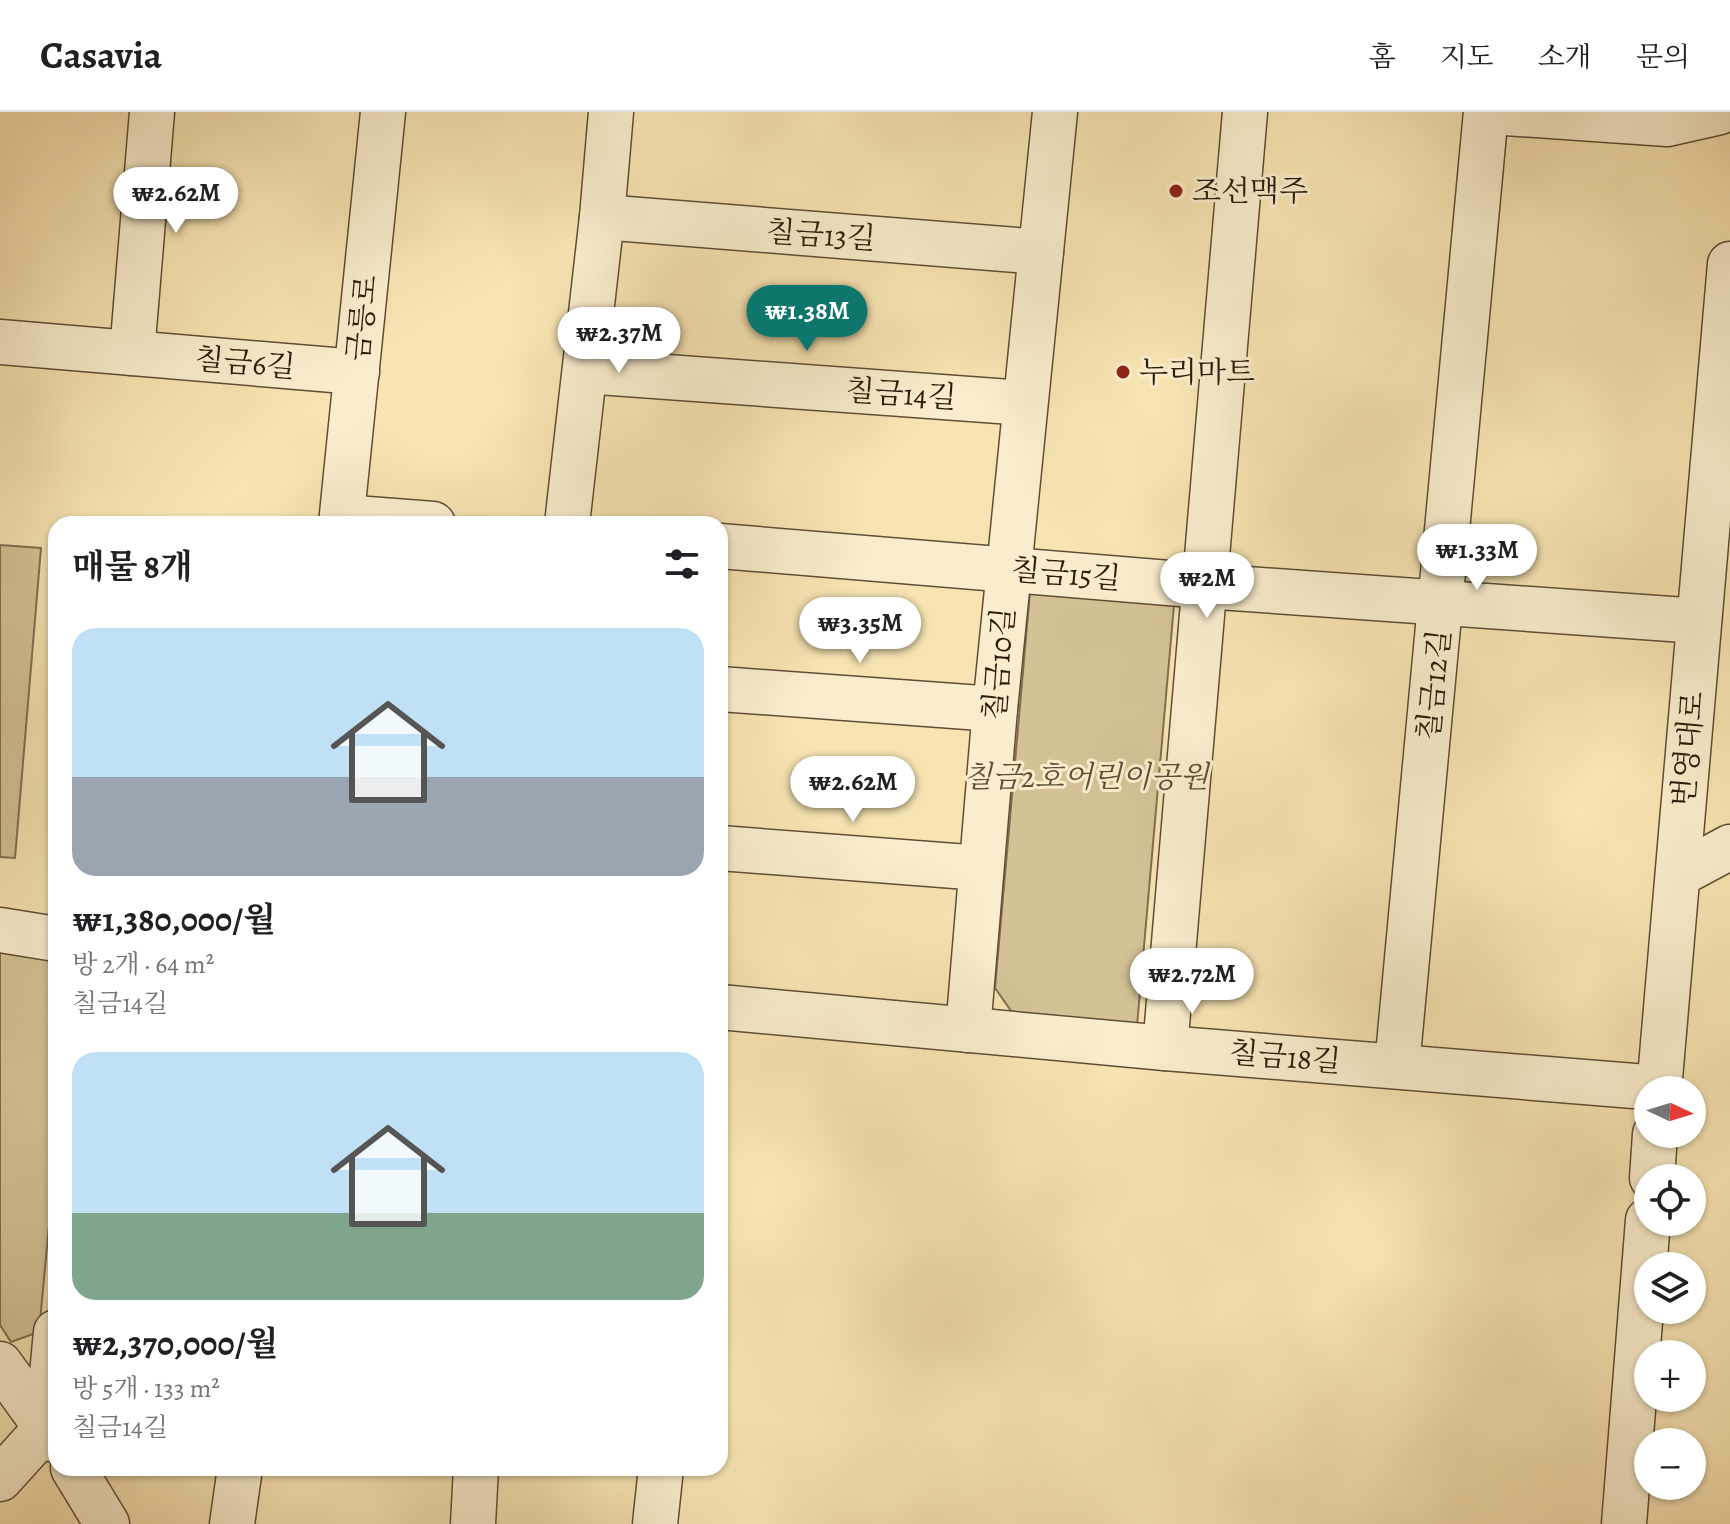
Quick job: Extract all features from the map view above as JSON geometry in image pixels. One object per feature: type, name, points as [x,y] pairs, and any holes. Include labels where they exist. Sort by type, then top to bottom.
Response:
[{"type":"street","points":[[132,353],[152,112]]},
{"type":"street","name":"금릉로","points":[[343,516],[383,112]]},
{"type":"street","points":[[568,516],[611,112]]},
{"type":"street","name":"칠금10길","points":[[968,1030],[1008,570],[1055,112]]},
{"type":"street","points":[[1165,1048],[1245,112]]},
{"type":"street","points":[[1488,112],[1667,124],[1720,112]]},
{"type":"street","name":"칠금12길","points":[[1397,1066],[1488,112]]},
{"type":"street","name":"칠금13길","points":[[602,217],[1041,252]]},
{"type":"street","name":"번영대로","points":[[1660,1076],[1730,267]]},
{"type":"street","name":"칠금6길","points":[[0,342],[357,372]]},
{"type":"street","name":"칠금14길","points":[[585,371],[1025,403]]},
{"type":"street","name":"칠금15길","points":[[728,547],[1205,586],[1699,621]]},
{"type":"street","points":[[728,690],[995,709]]},
{"type":"street","points":[[1678,875],[1730,847]]},
{"type":"street","points":[[728,849],[981,868]]},
{"type":"street","points":[[1678,875],[1730,879]]},
{"type":"street","points":[[0,930],[48,938]]},
{"type":"street","name":"칠금18길","points":[[728,1008],[1634,1087]]},
{"type":"street","points":[[1624,1524],[1647,1236]]},
{"type":"street","points":[[0,1364],[48,1429]]},
{"type":"street","points":[[0,1479],[48,1437]]},
{"type":"street","points":[[78,1476],[107,1524]]},
{"type":"street","points":[[232,1524],[239,1476]]},
{"type":"street","points":[[473,1524],[476,1476]]},
{"type":"street","points":[[655,1524],[660,1476]]},
{"type":"green space","points":[[0,545],[41,548],[15,858],[0,857]]},
{"type":"green space","name":"칠금2호어린이공원","points":[[1030,592],[1174,605],[1137,1026],[1014,1015],[995,988]]},
{"type":"green space","points":[[0,948],[48,954],[48,1236],[39,1332],[11,1342],[0,1325]]},
{"type":"place","name":"조선맥주","points":[[1176,191]]},
{"type":"place","name":"누리마트","points":[[1123,372]]}]
